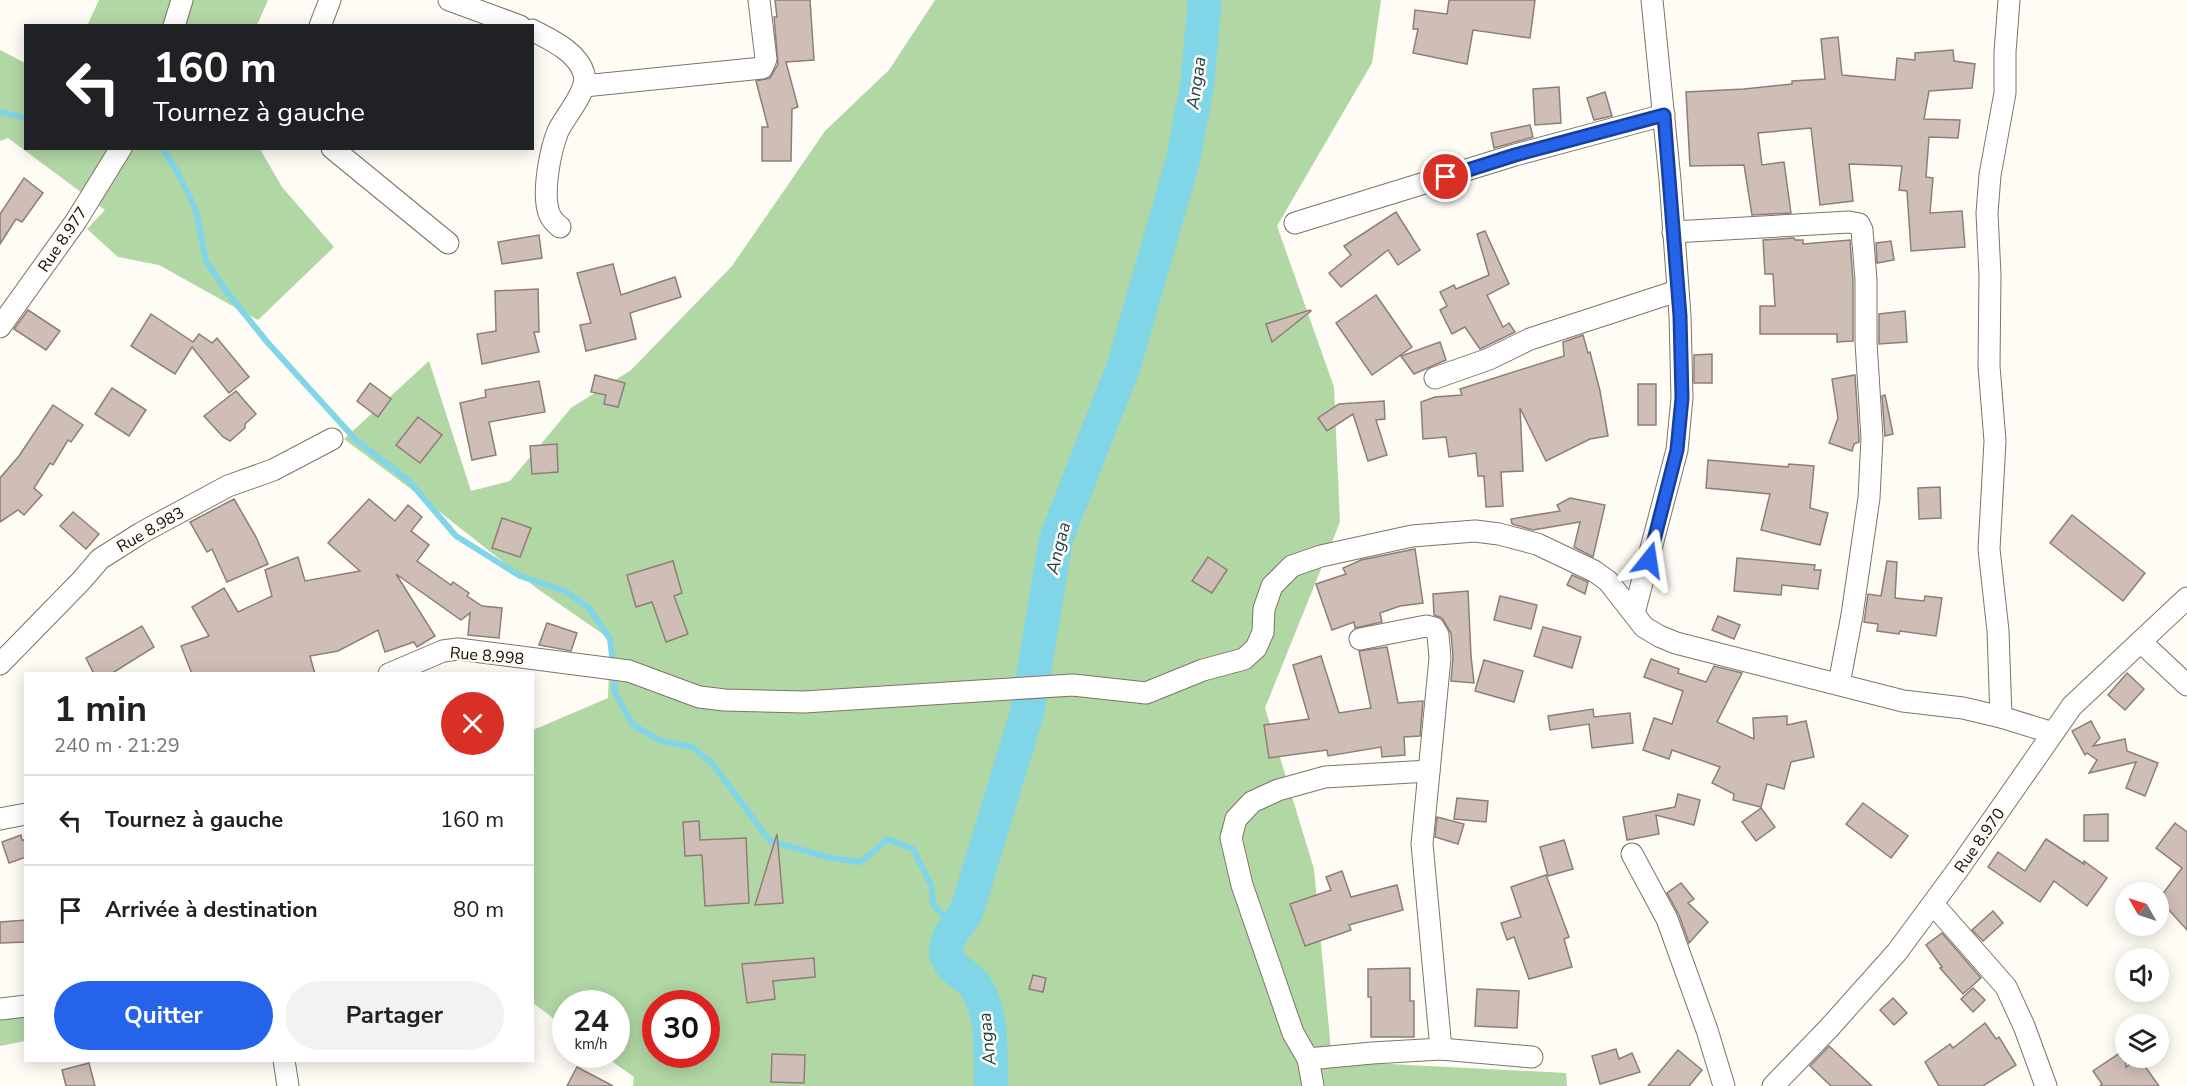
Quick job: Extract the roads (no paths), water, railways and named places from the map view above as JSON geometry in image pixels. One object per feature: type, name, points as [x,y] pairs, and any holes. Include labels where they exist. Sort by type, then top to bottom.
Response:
[{"type":"street","points":[[175,24],[182,0]]},
{"type":"street","points":[[321,24],[330,0]]},
{"type":"street","points":[[449,0],[515,24]]},
{"type":"street","points":[[584,86],[762,68],[766,59],[759,0]]},
{"type":"street","points":[[1634,613],[1677,450],[1682,398],[1673,231],[1652,0]]},
{"type":"street","points":[[2001,717],[1998,631],[1989,549],[1995,441],[1989,366],[1990,275],[1987,213],[1990,174],[2005,93],[2009,0]]},
{"type":"street","points":[[534,31],[571,54],[578,61],[585,76],[584,86],[558,131],[549,168],[547,203],[552,220],[560,227]]},
{"type":"street","points":[[1295,223],[1379,195],[1515,155],[1664,115]]},
{"type":"street","name":"Rue 8.977","points":[[0,327],[76,220],[120,150]]},
{"type":"street","points":[[334,150],[448,243]]},
{"type":"street","points":[[1673,231],[1849,222],[1859,224],[1862,230],[1866,280],[1866,342],[1871,450],[1869,498],[1852,615],[1839,684]]},
{"type":"street","points":[[1435,378],[1488,359],[1530,339],[1677,291]]},
{"type":"street","name":"Rue 8.983","points":[[0,664],[81,582],[100,559],[141,533],[228,486],[273,470],[332,439]]},
{"type":"street","name":"Rue 8.998","points":[[394,672],[443,651],[458,649],[629,672],[699,697],[725,700],[804,702],[1073,685],[1146,693],[1203,670],[1244,659],[1256,648],[1263,632],[1264,609],[1272,586],[1292,566],[1321,556],[1412,536],[1455,532],[1499,534],[1537,544],[1594,571],[1608,581],[1644,627],[1676,643],[1903,701],[1963,708],[2053,733]]},
{"type":"street","name":"Rue 8.970","points":[[1773,1086],[1878,975],[1933,904],[2053,733],[2086,692],[2187,598]]},
{"type":"street","points":[[1360,639],[1426,626],[1434,628],[1438,635],[1440,658],[1422,844],[1441,1049]]},
{"type":"street","points":[[2141,642],[2187,686]]},
{"type":"street","points":[[1313,1086],[1308,1059],[1293,1033],[1242,885],[1231,838],[1236,819],[1252,802],[1278,790],[1325,777],[1429,771]]},
{"type":"street","points":[[0,819],[24,814]]},
{"type":"street","points":[[1632,854],[1666,919],[1707,1030],[1724,1086]]},
{"type":"street","points":[[1933,904],[2006,987],[2024,1026],[2046,1086]]},
{"type":"street","points":[[0,1009],[24,1006]]},
{"type":"street","points":[[1308,1059],[1441,1049],[1532,1057]]},
{"type":"street","points":[[284,1062],[288,1086]]},
{"type":"waterway","name":"Angaa","points":[[991,1086],[990,1035],[986,1010],[976,987],[948,959],[946,948],[953,932],[966,913],[1027,713],[1056,539],[1124,365],[1183,160],[1197,86],[1205,0]]},
{"type":"waterway","points":[[0,112],[24,118]]},
{"type":"waterway","points":[[163,150],[177,171],[196,210],[206,261],[226,291],[268,343],[357,441],[408,480],[456,536],[520,576],[565,591],[589,608],[610,639],[613,664]]},
{"type":"waterway","points":[[614,674],[615,693],[633,725],[661,741],[692,747],[712,763],[770,841],[831,858],[861,862],[888,839],[913,849],[932,887],[933,904],[956,929]]}]
